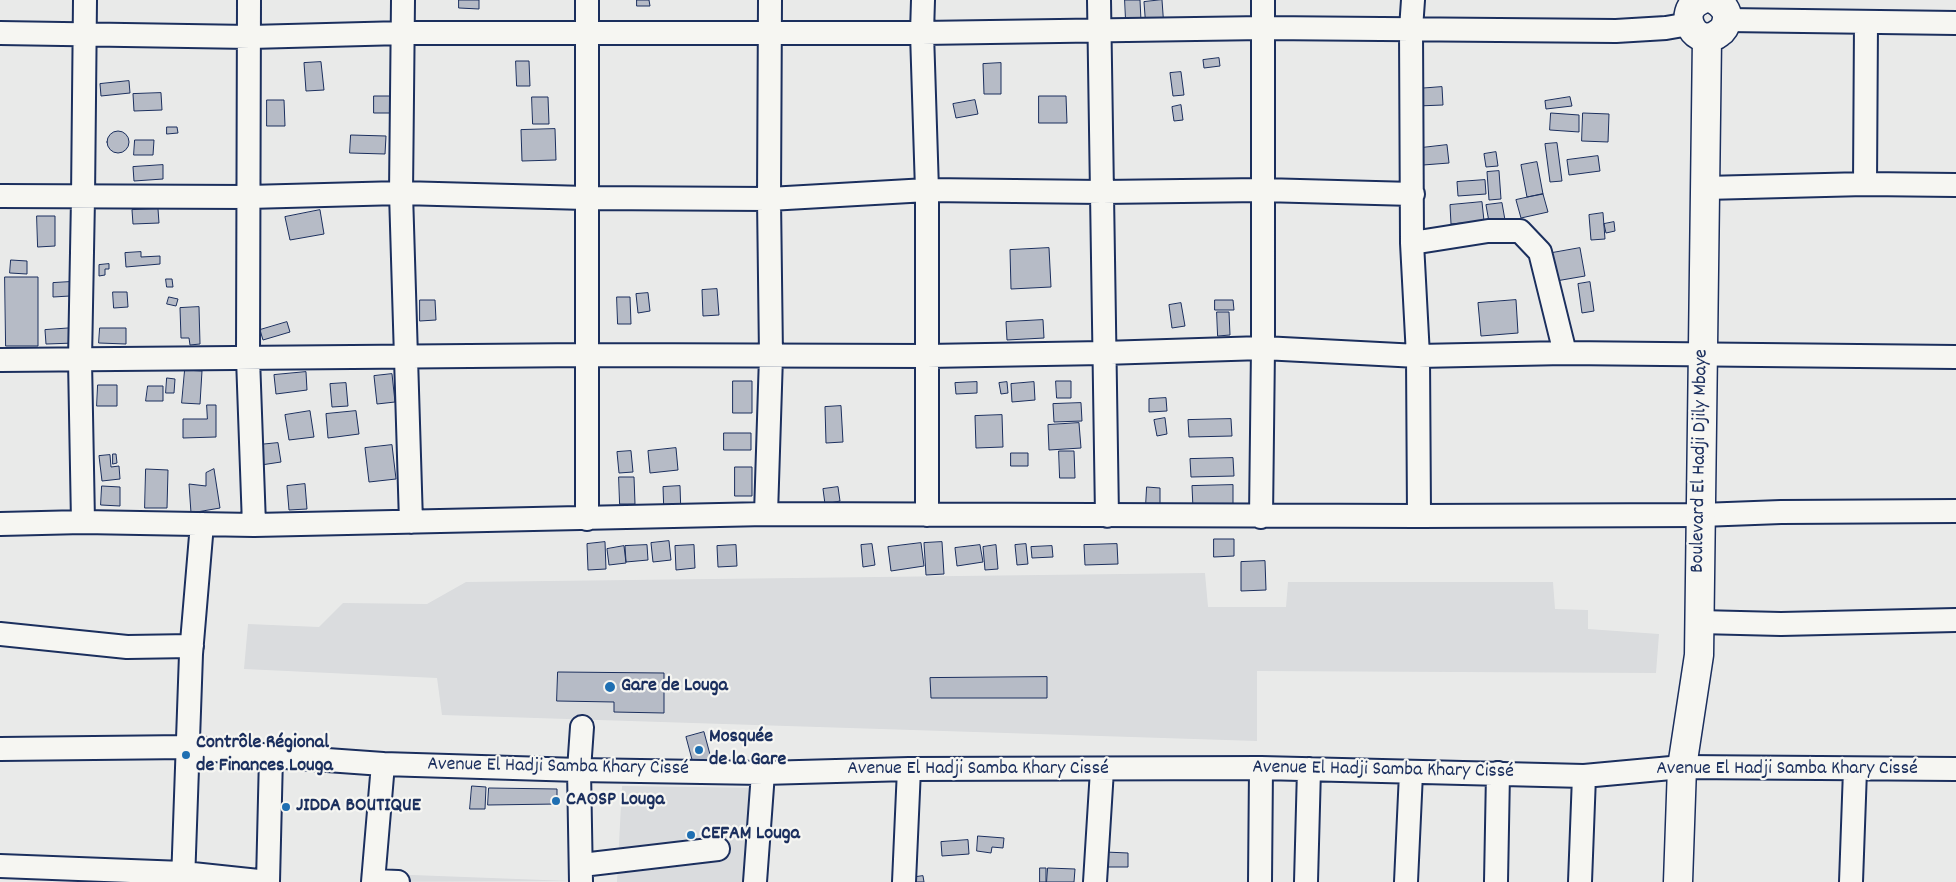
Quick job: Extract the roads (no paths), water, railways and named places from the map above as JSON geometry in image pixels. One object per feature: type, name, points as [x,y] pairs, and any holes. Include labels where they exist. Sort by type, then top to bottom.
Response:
[{"type":"main road","name":"Boulevard El Hadji Djily Mbaye","points":[[1678,882],[1682,767],[1699,655],[1698,622],[1709,10]]},
{"type":"street","points":[[83,522],[80,360],[84,198],[85,0]]},
{"type":"street","points":[[249,0],[248,358],[254,525]]},
{"type":"street","points":[[403,0],[401,193],[411,522]]},
{"type":"street","points":[[587,0],[587,518]]},
{"type":"street","points":[[766,514],[771,356],[769,199],[770,0]]},
{"type":"street","points":[[923,0],[922,33],[927,190],[927,515]]},
{"type":"street","points":[[1099,0],[1106,516]]},
{"type":"street","points":[[1261,517],[1263,0]]},
{"type":"street","points":[[1413,0],[1411,29],[1412,243],[1418,356],[1419,516]]},
{"type":"street","points":[[0,34],[250,37],[587,31],[922,33],[1264,28],[1616,31],[1666,28],[1709,10],[1866,22],[1956,23]]},
{"type":"street","points":[[1865,184],[1866,22]]},
{"type":"street","points":[[1705,188],[1865,184],[1956,185]]},
{"type":"street","points":[[0,196],[84,198],[248,197],[401,193],[586,198],[769,199],[927,190],[1102,192],[1262,190],[1413,194]]},
{"type":"street","points":[[1412,243],[1488,231],[1520,231],[1540,252],[1565,354]]},
{"type":"street","points":[[0,360],[587,355],[927,356],[1263,348],[1418,356],[1565,354],[1703,356],[1762,354],[1956,357]]},
{"type":"street","points":[[0,524],[83,522],[254,525],[766,514],[1261,517],[1701,515],[1781,512],[1956,511]]},
{"type":"street","points":[[183,877],[192,646],[202,524]]},
{"type":"street","points":[[1698,622],[1782,624],[1956,620]]},
{"type":"street","points":[[0,634],[127,647],[192,646]]},
{"type":"street","points":[[582,727],[579,770],[581,874],[718,849]]},
{"type":"street","name":"Avenue El Hadji Samba Khary Cissé","points":[[0,749],[188,747],[271,756],[383,764],[579,770],[763,772],[1261,768],[1584,776],[1682,767],[1787,767],[1855,770],[1956,769]]},
{"type":"street","points":[[0,866],[268,882],[271,756]]},
{"type":"street","points":[[383,764],[377,821],[374,881],[398,882]]},
{"type":"street","points":[[1260,882],[1261,768]]},
{"type":"street","points":[[1306,882],[1309,769]]},
{"type":"street","points":[[904,882],[909,770]]},
{"type":"street","points":[[1095,882],[1102,770]]},
{"type":"street","points":[[1851,882],[1855,770]]},
{"type":"street","points":[[755,882],[763,772]]},
{"type":"street","points":[[1406,882],[1411,773]]},
{"type":"street","points":[[1496,882],[1498,773]]},
{"type":"street","points":[[1580,882],[1584,776]]},
{"type":"place","name":"Gare de Louga","points":[[610,687]]},
{"type":"place","name":"Mosquée de la Gare","points":[[699,750]]},
{"type":"place","name":"Contrôle Régional de Finances Louga","points":[[186,755]]},
{"type":"place","name":"CAOSP Louga","points":[[556,801]]},
{"type":"place","name":"JIDDA BOUTIQUE","points":[[286,807]]},
{"type":"place","name":"CEFAM Louga","points":[[691,835]]}]
